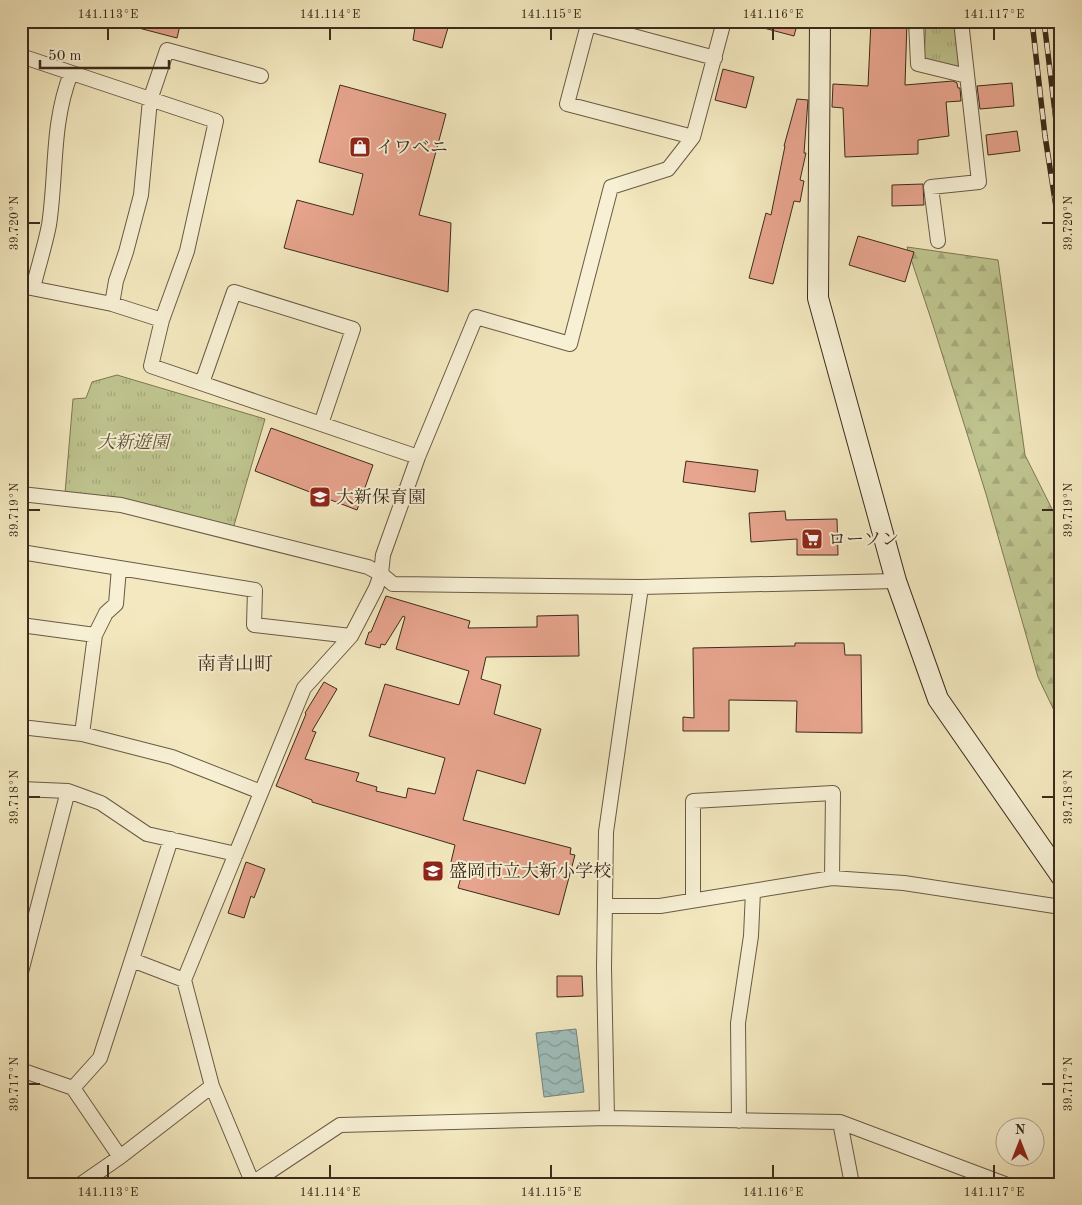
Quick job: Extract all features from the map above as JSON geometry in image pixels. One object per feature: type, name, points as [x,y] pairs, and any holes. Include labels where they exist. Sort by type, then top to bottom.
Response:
[{"type":"street","points":[[724,21],[693,137],[668,169],[611,187],[570,344],[476,317],[418,457],[383,555],[376,588],[351,636],[304,688],[184,980],[212,1086],[252,1183],[340,1125],[607,1118],[840,1122],[1004,1184]]},
{"type":"street","points":[[820,21],[818,298],[896,581],[938,699],[1061,876]]},
{"type":"street","points":[[916,21],[918,64],[967,76]]},
{"type":"street","points":[[938,241],[931,187],[979,182],[961,21]]},
{"type":"street","points":[[693,137],[567,104],[588,23],[715,58]]},
{"type":"street","points":[[112,304],[116,281],[141,195],[150,100],[167,50],[261,76]]},
{"type":"street","points":[[21,56],[216,121],[187,251],[162,320],[151,366],[418,457]]},
{"type":"street","points":[[71,73],[58,121],[49,224],[27,287],[112,304],[162,320]]},
{"type":"street","points":[[202,383],[234,292],[353,329],[320,424]]},
{"type":"street","points":[[21,494],[121,505],[368,567],[392,584],[641,587],[896,581]]},
{"type":"street","points":[[21,552],[255,590],[254,625],[351,636]]},
{"type":"street","points":[[82,734],[95,635],[106,614],[116,604],[119,568]]},
{"type":"street","points":[[607,1118],[604,968],[606,832],[641,587]]},
{"type":"street","points":[[21,625],[95,635]]},
{"type":"street","points":[[21,728],[82,734],[172,757],[261,792]]},
{"type":"street","points":[[21,789],[68,791],[101,803],[147,834],[236,854]]},
{"type":"street","points":[[21,972],[68,791]]},
{"type":"street","points":[[693,900],[693,801],[833,793],[832,878]]},
{"type":"street","points":[[72,1088],[100,1058],[171,839]]},
{"type":"street","points":[[605,906],[660,906],[832,878],[904,884],[1061,906]]},
{"type":"street","points":[[739,1120],[738,1023],[751,936],[753,891]]},
{"type":"street","points":[[132,960],[184,980]]},
{"type":"street","points":[[21,1070],[72,1088],[120,1157]]},
{"type":"street","points":[[81,1184],[120,1157],[212,1086]]},
{"type":"street","points":[[840,1122],[852,1184]]},
{"type":"green space","points":[[926,21],[956,21],[962,67],[952,73],[934,66],[924,58]]},
{"type":"green space","points":[[907,247],[998,260],[1025,455],[1061,527],[1061,725],[1038,677],[986,494]]},
{"type":"green space","name":"大新遊園","points":[[117,375],[265,419],[233,529],[65,493],[73,399],[86,398],[92,382]]},
{"type":"water","points":[[576,1029],[584,1092],[544,1097],[536,1033]]},
{"type":"building","points":[[132,21],[181,21],[177,38],[131,26]]},
{"type":"building","points":[[416,21],[450,21],[442,48],[413,40]]},
{"type":"building","points":[[757,21],[798,21],[794,36],[756,26]]},
{"type":"building","points":[[871,21],[907,21],[905,85],[953,81],[960,88],[961,101],[946,102],[949,136],[918,140],[918,154],[845,157],[843,108],[832,107],[833,84],[868,86]]},
{"type":"building","points":[[723,69],[754,77],[746,108],[715,100]]},
{"type":"building","points":[[1012,83],[1014,106],[980,109],[977,86]]},
{"type":"building","points":[[340,85],[446,114],[419,215],[451,223],[448,292],[284,248],[297,200],[353,215],[363,174],[319,162]]},
{"type":"building","points":[[797,99],[808,100],[804,153],[806,153],[800,180],[804,181],[800,202],[794,201],[773,284],[749,278],[766,213],[771,215],[784,146]]},
{"type":"building","points":[[1017,131],[1020,151],[988,155],[986,135]]},
{"type":"building","points":[[923,184],[924,205],[892,206],[892,185]]},
{"type":"building","points":[[858,236],[914,252],[905,282],[849,265]]},
{"type":"building","points":[[271,428],[373,465],[357,510],[255,471]]},
{"type":"building","points":[[686,461],[758,470],[755,492],[683,482]]},
{"type":"building","points":[[785,511],[786,520],[837,519],[838,555],[797,555],[797,539],[751,542],[749,513]]},
{"type":"building","points":[[386,596],[470,621],[468,628],[537,627],[537,616],[578,615],[579,656],[486,657],[481,679],[501,685],[494,714],[541,729],[525,784],[477,770],[463,820],[571,848],[570,854],[575,855],[559,915],[458,888],[464,866],[451,862],[455,845],[312,802],[312,800],[276,786],[305,713],[324,682],[337,689],[312,731],[316,732],[305,759],[359,773],[356,781],[377,787],[376,791],[406,798],[408,788],[435,794],[445,758],[369,736],[385,684],[459,705],[469,671],[396,649],[405,617],[403,616],[385,645],[381,644],[380,648],[365,644]]},
{"type":"building","points":[[795,643],[844,643],[845,655],[861,655],[862,733],[796,732],[797,701],[729,700],[729,731],[683,731],[683,717],[694,718],[693,648],[795,646]]},
{"type":"building","points":[[246,862],[265,869],[254,898],[251,896],[244,918],[228,913]]},
{"type":"building","points":[[557,976],[582,976],[583,996],[557,997]]},
{"type":"railway","points":[[1032,21],[1045,136],[1061,239]]},
{"type":"railway","points":[[1044,21],[1061,162]]},
{"type":"place","name":"イワベニ","points":[[360,147]]},
{"type":"place","name":"大新保育園","points":[[320,497]]},
{"type":"place","name":"ローソン","points":[[812,539]]},
{"type":"place","name":"盛岡市立大新小学校","points":[[433,871]]},
{"type":"district","name":"南青山町","points":[[235,663]]}]
